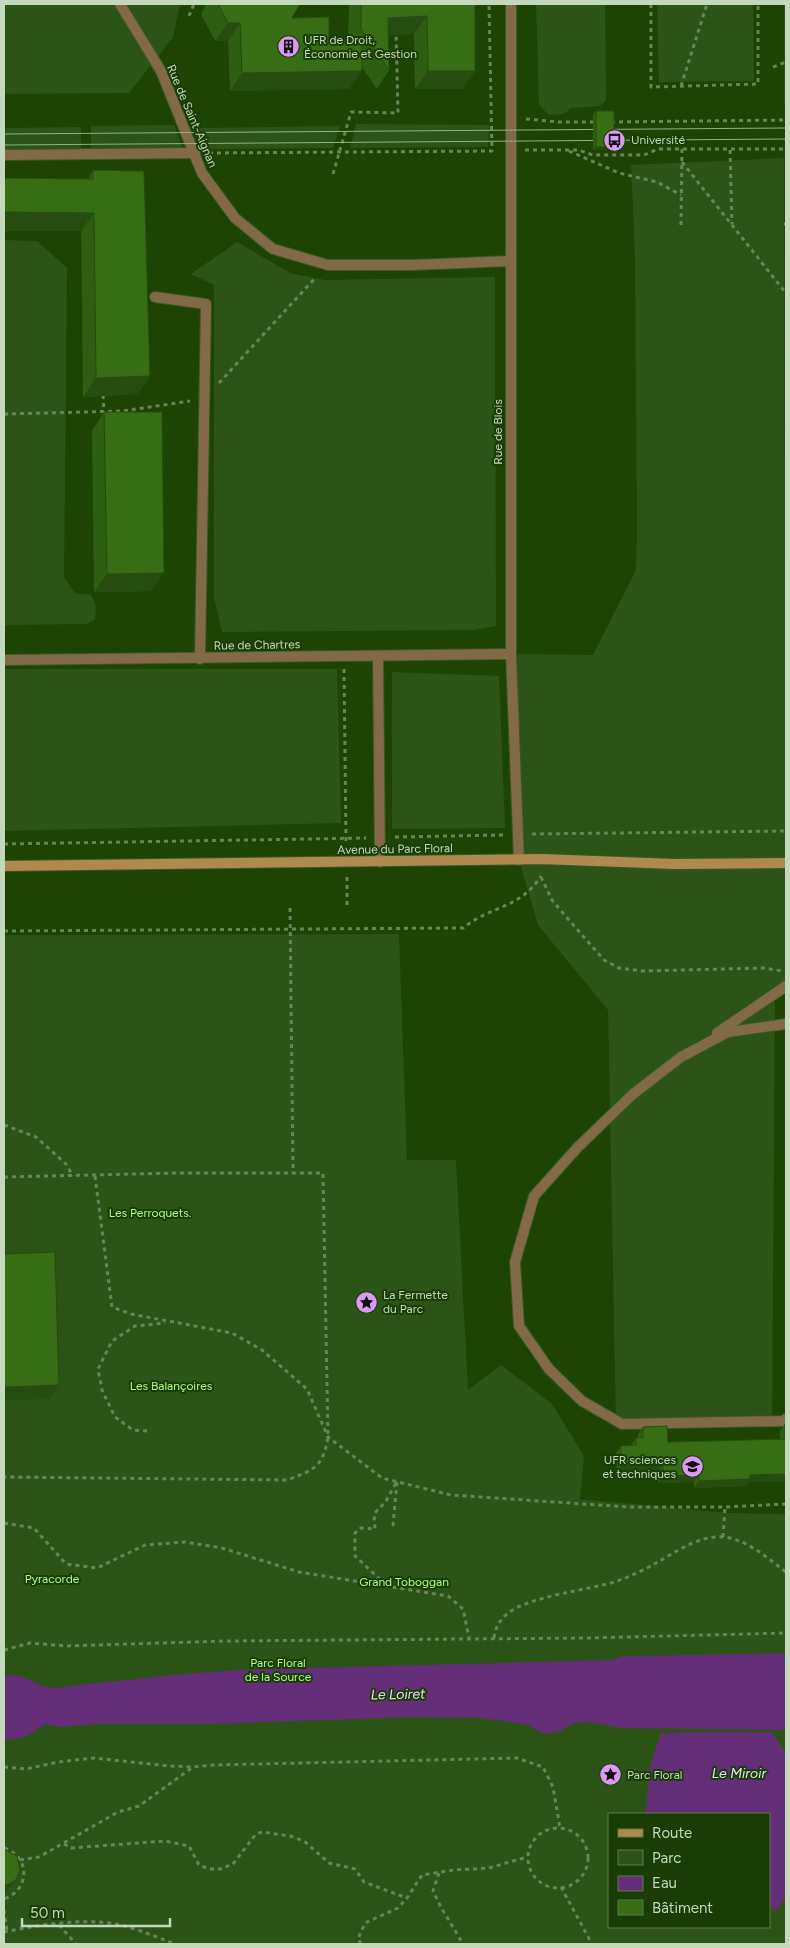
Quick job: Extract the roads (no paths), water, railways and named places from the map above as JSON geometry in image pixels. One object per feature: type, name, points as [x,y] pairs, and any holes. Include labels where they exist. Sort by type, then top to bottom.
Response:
[{"type":"main road","name":"Avenue du Parc Floral","points":[[4,866],[519,860],[675,864],[786,862]]},
{"type":"street","name":"Rue de Saint-Aignan","points":[[120,4],[161,71],[202,173],[235,218],[273,249],[328,265],[413,265],[511,261]]},
{"type":"street","name":"Rue de Blois","points":[[511,4],[511,654],[519,860]]},
{"type":"street","points":[[4,155],[195,153]]},
{"type":"street","points":[[155,297],[206,304],[200,659]]},
{"type":"street","name":"Rue de Chartres","points":[[4,660],[511,654]]},
{"type":"street","points":[[378,656],[380,862]]},
{"type":"street","points":[[786,986],[681,1057],[633,1094],[578,1147],[534,1196],[515,1262],[519,1326],[548,1369],[582,1401],[622,1424],[786,1420]]},
{"type":"street","points":[[681,1057],[728,1032],[786,1024]]},
{"type":"water","name":"Le Loiret","points":[[786,1653],[786,1726],[783,1730],[621,1728],[589,1722],[573,1723],[560,1731],[547,1734],[528,1725],[484,1718],[412,1717],[213,1724],[101,1724],[58,1727],[46,1724],[21,1738],[4,1739],[4,1676],[11,1675],[53,1688],[237,1670],[612,1660],[623,1656]]},
{"type":"water","name":"Le Miroir","points":[[772,1732],[786,1754],[786,1898],[775,1912],[770,1904],[770,1813],[646,1813],[649,1770],[661,1733]]},
{"type":"tram line","points":[[4,134],[786,128]]},
{"type":"tram line","points":[[4,145],[786,139]]},
{"type":"place","name":"UFR de Droit, Économie et Gestion","points":[[288,47]]},
{"type":"place","name":"Université","points":[[615,140]]},
{"type":"place","name":"La Fermette du Parc","points":[[367,1302]]},
{"type":"place","name":"UFR sciences et techniques","points":[[692,1467]]},
{"type":"place","name":"Parc Floral","points":[[611,1775]]},
{"type":"park label","name":"Les Perroquets.","points":[[150,1213]]},
{"type":"park label","name":"Les Balançoires","points":[[171,1386]]},
{"type":"park label","name":"Pyracorde","points":[[52,1579]]},
{"type":"park label","name":"Grand Toboggan","points":[[404,1582]]},
{"type":"park label","name":"Parc Floral de la Source","points":[[278,1670]]}]
